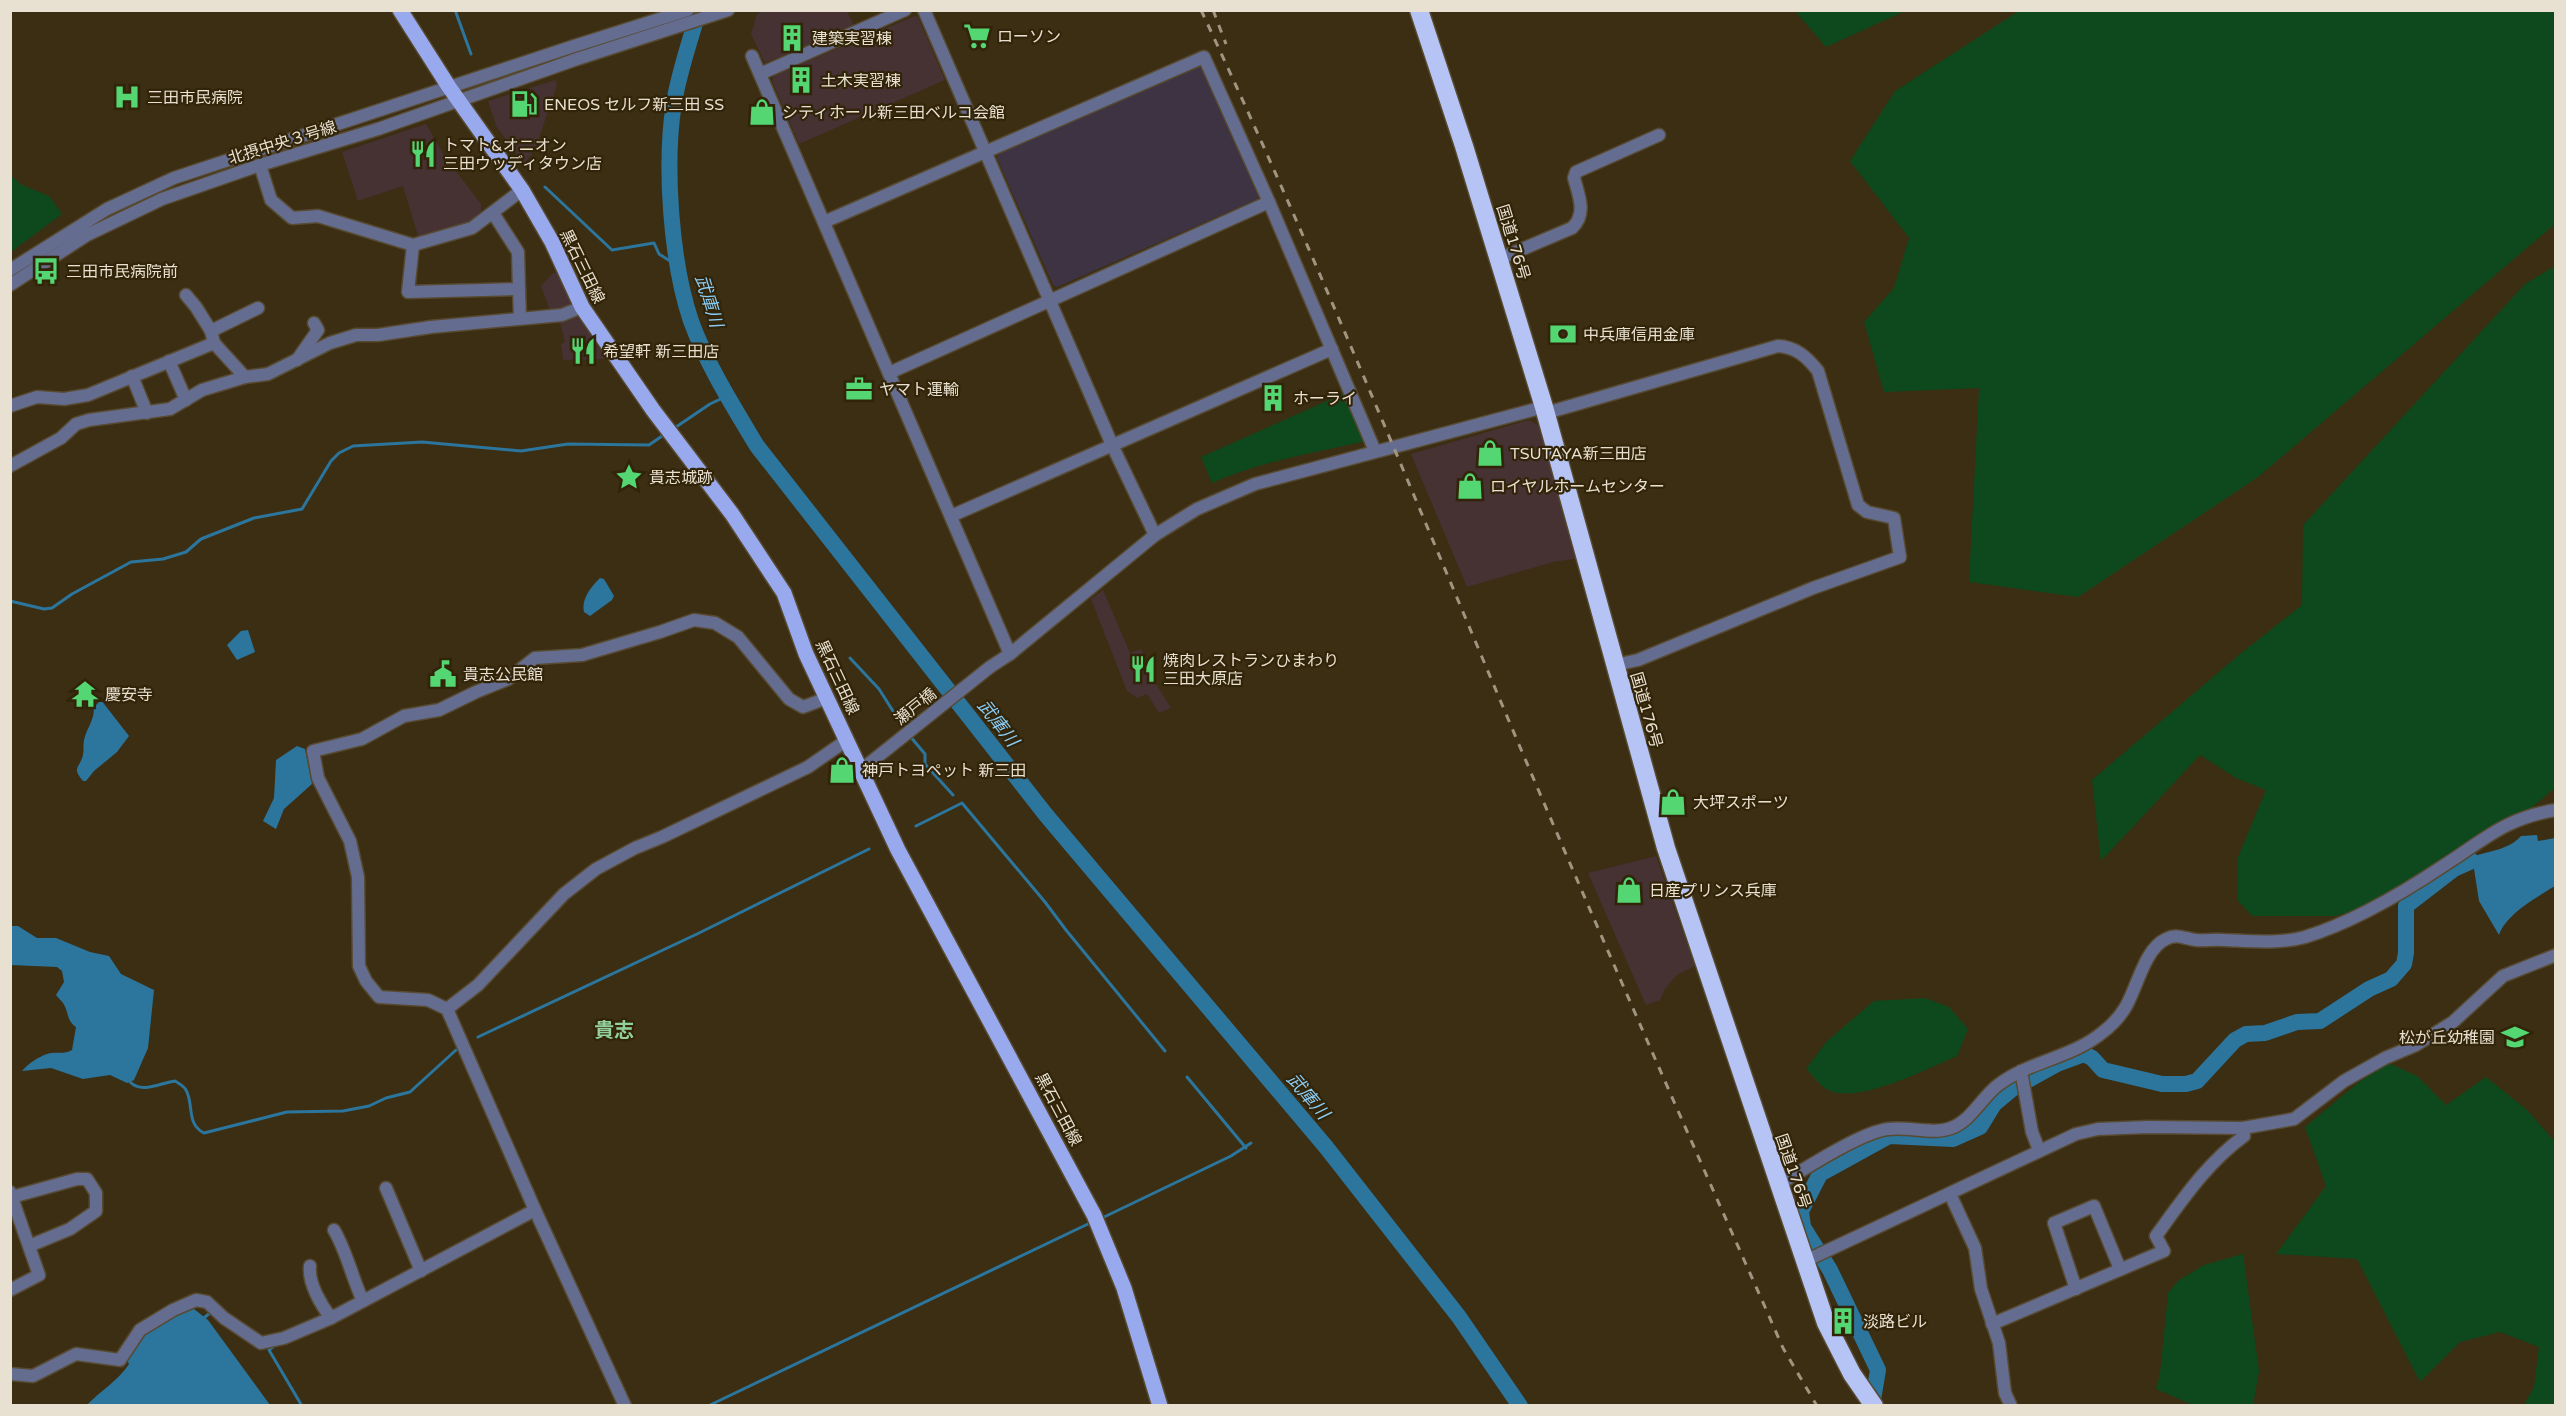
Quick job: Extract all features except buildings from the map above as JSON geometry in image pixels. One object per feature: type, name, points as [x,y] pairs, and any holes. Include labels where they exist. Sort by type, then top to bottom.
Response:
[{"type":"highway","name":"国道176号","points":[[1419,10],[1545,410],[1666,848],[1778,1185],[1815,1257],[1826,1323],[1852,1374],[1872,1403]]},
{"type":"main road","name":"黒石三田線","points":[[400,10],[449,87],[522,190],[552,242],[582,307],[668,430],[732,514],[784,593],[806,654],[898,850],[1095,1215],[1124,1288],[1160,1406]]},
{"type":"street","name":"北摂中央３号線","points":[[10,270],[107,209],[152,187],[214,164],[688,10]]},
{"type":"street","name":"北摂中央３号線","points":[[10,285],[61,250],[110,223],[162,199],[260,165],[378,129],[577,59],[728,10]]},
{"type":"street","points":[[760,74],[905,10]]},
{"type":"street","points":[[924,10],[1113,447],[1155,536]]},
{"type":"street","points":[[752,56],[1010,654]]},
{"type":"street","points":[[824,222],[1204,57],[1269,202],[1375,451]]},
{"type":"street","points":[[1499,259],[1572,228],[1579,221],[1581,213],[1574,178],[1576,172],[1659,135]]},
{"type":"street","points":[[260,165],[271,200],[292,218],[318,216],[413,245],[472,228],[522,190]]},
{"type":"street","points":[[889,373],[1269,202]]},
{"type":"street","points":[[493,213],[518,252],[520,318]]},
{"type":"street","points":[[413,245],[408,292],[519,289]]},
{"type":"street","points":[[186,295],[196,307],[212,337],[244,377]]},
{"type":"street","points":[[10,466],[61,438],[76,424],[89,420],[170,409],[202,390],[244,377],[268,374],[330,343],[356,334],[411,332],[430,327],[562,315],[582,307]]},
{"type":"street","points":[[10,406],[37,397],[64,399],[88,395],[169,361],[258,308]]},
{"type":"street","points":[[297,361],[318,330],[314,323]]},
{"type":"street","name":"瀬戸橋","points":[[861,770],[990,667],[1010,654],[1155,536],[1197,510],[1256,484],[1375,451],[1545,410],[1778,346],[1788,346],[1806,356],[1818,371],[1858,505],[1868,512],[1894,518],[1900,557],[1813,588],[1638,660],[1615,664]]},
{"type":"street","points":[[951,516],[1113,447],[1332,349]]},
{"type":"street","points":[[169,361],[186,400]]},
{"type":"street","points":[[132,376],[147,413]]},
{"type":"street","points":[[625,1406],[535,1210],[447,1009],[429,1000],[379,997],[366,981],[359,966],[358,877],[350,841],[318,778],[313,751],[362,739],[404,716],[439,710],[508,679],[535,658],[582,655],[693,620],[715,622],[738,637],[789,699],[803,707],[827,698]]},
{"type":"street","points":[[447,1009],[478,985],[564,894],[596,869],[635,848],[808,767],[847,740]]},
{"type":"street","points":[[1778,1185],[1861,1138],[1886,1129],[1952,1128],[1997,1085],[2022,1079],[2104,1032],[2125,1008],[2148,957],[2164,939],[2180,935],[2195,940],[2250,941],[2304,937],[2353,919],[2429,875],[2495,829],[2520,818],[2556,810]]},
{"type":"street","points":[[1815,1257],[2076,1134],[2098,1129],[2148,1127],[2243,1128],[2294,1119],[2344,1081],[2385,1058],[2416,1045],[2453,1023],[2503,976],[2556,955]]},
{"type":"street","points":[[2022,1079],[2032,1132],[2039,1150]]},
{"type":"street","points":[[1992,1324],[2005,1316],[2076,1289],[2164,1251],[2156,1236],[2198,1178],[2222,1152],[2244,1136],[2243,1128]]},
{"type":"street","points":[[10,1290],[39,1275],[11,1195],[77,1179],[87,1179],[96,1193],[96,1211],[70,1229],[29,1246]]},
{"type":"street","points":[[386,1188],[421,1271]]},
{"type":"street","points":[[1950,1194],[1975,1248],[1981,1289],[1999,1342],[2006,1393],[2011,1406]]},
{"type":"street","points":[[2076,1289],[2054,1223],[2073,1214],[2094,1206],[2120,1269]]},
{"type":"street","points":[[10,1374],[33,1376],[76,1354],[120,1360],[140,1330],[196,1300],[207,1302],[224,1318],[261,1343],[284,1338],[331,1318],[535,1210]]},
{"type":"street","points":[[334,1230],[343,1244],[354,1283],[363,1301]]},
{"type":"street","points":[[310,1266],[309,1273],[323,1308],[331,1318]]},
{"type":"shaded area","name":"建築実習棟","points":[[766,10],[847,11],[854,26],[765,63],[751,34],[757,14]]},
{"type":"shaded area","points":[[915,16],[918,17],[945,80],[799,144],[772,81],[774,75]]},
{"type":"shaded area","points":[[1199,65],[1203,67],[1259,195],[1258,199],[1057,287],[1053,285],[997,158],[999,153]]},
{"type":"shaded area","points":[[555,80],[557,85],[535,150],[524,164],[496,126],[488,101]]},
{"type":"shaded area","points":[[426,124],[445,157],[481,204],[481,215],[470,224],[419,239],[403,186],[358,201],[342,152]]},
{"type":"shaded area","points":[[559,271],[572,304],[562,309],[550,310],[541,286],[552,274]]},
{"type":"shaded area","points":[[580,317],[606,359],[563,360],[561,344],[565,342],[559,318]]},
{"type":"shaded area","points":[[1529,420],[1541,427],[1580,558],[1553,562],[1467,587],[1411,454]]},
{"type":"shaded area","points":[[1103,590],[1130,653],[1141,649],[1158,687],[1171,708],[1159,713],[1147,694],[1137,698],[1127,691],[1091,599]]},
{"type":"shaded area","points":[[1656,856],[1695,966],[1677,975],[1665,989],[1660,1000],[1646,1005],[1588,873]]},
{"type":"green space","points":[[1795,11],[1905,11],[1826,47]]},
{"type":"green space","points":[[2019,11],[2555,11],[2555,224],[2258,477],[2078,597],[1969,582],[1979,388],[1884,392],[1864,322],[1894,288],[1909,238],[1850,161],[1895,91]]},
{"type":"green space","points":[[11,176],[22,185],[49,196],[62,214],[11,252]]},
{"type":"green space","points":[[2555,266],[2555,788],[2506,829],[2413,897],[2335,916],[2252,916],[2238,901],[2238,857],[2266,790],[2236,778],[2200,755],[2101,861],[2092,780],[2240,654],[2302,605],[2303,525],[2525,284]]},
{"type":"green space","points":[[1345,393],[1366,441],[1269,463],[1212,483],[1201,457]]},
{"type":"green space","points":[[1925,998],[1949,1007],[1968,1029],[1957,1056],[1894,1083],[1859,1092],[1830,1091],[1806,1069],[1827,1041],[1874,1001]]},
{"type":"green space","points":[[2388,1063],[2417,1076],[2446,1105],[2486,1077],[2527,1110],[2555,1142],[2555,1405],[2524,1405],[2534,1387],[2539,1347],[2500,1332],[2460,1342],[2420,1382],[2357,1259],[2276,1254],[2326,1186],[2305,1127],[2359,1082]]},
{"type":"green space","points":[[2243,1254],[2259,1371],[2253,1405],[2193,1405],[2156,1389],[2160,1374],[2168,1293],[2179,1280],[2204,1265]]},
{"type":"water","points":[[600,578],[604,579],[614,596],[590,616],[584,612],[585,598]]},
{"type":"water","points":[[248,630],[255,652],[237,660],[227,645],[241,631]]},
{"type":"water","points":[[101,700],[129,736],[117,752],[94,771],[86,781],[83,781],[77,768],[82,759],[84,740],[93,717],[94,707]]},
{"type":"water","points":[[297,746],[305,749],[312,784],[284,809],[276,829],[263,821],[274,798],[276,760]]},
{"type":"water","points":[[2537,835],[2538,841],[2555,838],[2555,886],[2515,913],[2499,935],[2479,901],[2474,869],[2464,861],[2508,846],[2521,836]]},
{"type":"water","points":[[10,926],[18,926],[37,938],[56,938],[90,952],[109,956],[121,974],[154,990],[148,1048],[134,1080],[127,1083],[110,1075],[83,1079],[51,1068],[22,1071],[44,1055],[72,1050],[76,1027],[71,1022],[65,1006],[56,995],[64,982],[62,971],[57,967],[11,965]]},
{"type":"water","points":[[187,1309],[194,1309],[208,1320],[270,1405],[86,1406],[125,1370],[129,1364],[125,1357],[141,1333]]},
{"type":"waterway","points":[[455,10],[471,54]]},
{"type":"waterway","name":"武庫川","points":[[699,10],[682,68],[671,128],[670,184],[674,242],[678,271],[691,321],[713,369],[757,446],[1046,815],[1326,1147],[1459,1317],[1520,1406]]},
{"type":"waterway","points":[[545,187],[612,250],[654,243],[659,254],[678,266]]},
{"type":"waterway","points":[[673,429],[710,404],[727,396]]},
{"type":"waterway","points":[[10,601],[44,609],[52,608],[72,594],[131,562],[163,559],[186,552],[201,539],[254,518],[302,509],[331,461],[339,453],[353,446],[422,442],[521,451],[568,444],[649,445],[665,434]]},
{"type":"waterway","points":[[850,658],[879,689],[905,730]]},
{"type":"waterway","points":[[909,735],[925,754],[925,764],[953,795]]},
{"type":"waterway","points":[[916,826],[962,803],[1165,1051]]},
{"type":"waterway","points":[[478,1037],[697,934],[869,849]]},
{"type":"waterway","points":[[1872,1406],[1878,1370],[1830,1270],[1803,1227],[1801,1211],[1820,1174],[1889,1136],[1953,1139],[1980,1127],[1994,1104],[2012,1089],[2057,1064],[2084,1054],[2092,1058],[2103,1070],[2162,1084],[2186,1084],[2197,1081],[2235,1040],[2246,1034],[2265,1033],[2297,1022],[2320,1021],[2369,989],[2391,979],[2404,964],[2406,906],[2454,869],[2472,861]]},
{"type":"waterway","points":[[130,1082],[140,1087],[151,1087],[175,1081],[181,1085],[188,1095],[195,1124],[204,1133],[287,1112],[343,1111],[369,1106],[386,1098],[410,1092],[456,1050]]},
{"type":"waterway","points":[[1187,1077],[1246,1148]]},
{"type":"waterway","points":[[1104,1217],[1231,1156],[1251,1143]]},
{"type":"waterway","points":[[708,1406],[1090,1223]]},
{"type":"waterway","points":[[205,1317],[210,1313]]},
{"type":"waterway","points":[[275,1345],[269,1350],[302,1406]]},
{"type":"railway","points":[[1201,10],[1325,287],[1673,1100],[1783,1348],[1817,1406]]},
{"type":"railway","points":[[1213,10],[1226,44]]},
{"type":"place","name":"ローソン","points":[[977,36]]},
{"type":"place","name":"建築実習棟","points":[[792,38]]},
{"type":"place","name":"土木実習棟","points":[[801,80]]},
{"type":"place","name":"三田市民病院","points":[[127,97]]},
{"type":"place","name":"ENEOS セルフ新三田 SS","points":[[524,104]]},
{"type":"place","name":"シティホール新三田ベルコ会館","points":[[762,112]]},
{"type":"place","name":"トマト&オニオン 三田ウッディタウン店","points":[[423,154]]},
{"type":"place","name":"三田市民病院前","points":[[46,271]]},
{"type":"place","name":"中兵庫信用金庫","points":[[1563,334]]},
{"type":"place","name":"希望軒 新三田店","points":[[583,351]]},
{"type":"place","name":"ヤマト運輸","points":[[859,389]]},
{"type":"place","name":"ホーライ","points":[[1273,398]]},
{"type":"place","name":"TSUTAYA新三田店","points":[[1490,453]]},
{"type":"place","name":"貴志城跡","points":[[629,477]]},
{"type":"place","name":"ロイヤルホームセンター","points":[[1470,486]]},
{"type":"place","name":"焼肉レストランひまわり 三田大原店","points":[[1143,669]]},
{"type":"place","name":"貴志公民館","points":[[443,674]]},
{"type":"place","name":"慶安寺","points":[[85,694]]},
{"type":"place","name":"神戸トヨペット 新三田","points":[[842,770]]},
{"type":"place","name":"大坪スポーツ","points":[[1673,802]]},
{"type":"place","name":"日産プリンス兵庫","points":[[1629,890]]},
{"type":"place","name":"松が丘幼稚園","points":[[2515,1037]]},
{"type":"place","name":"淡路ビル","points":[[1843,1321]]},
{"type":"district","name":"貴志","points":[[614,1030]]}]
